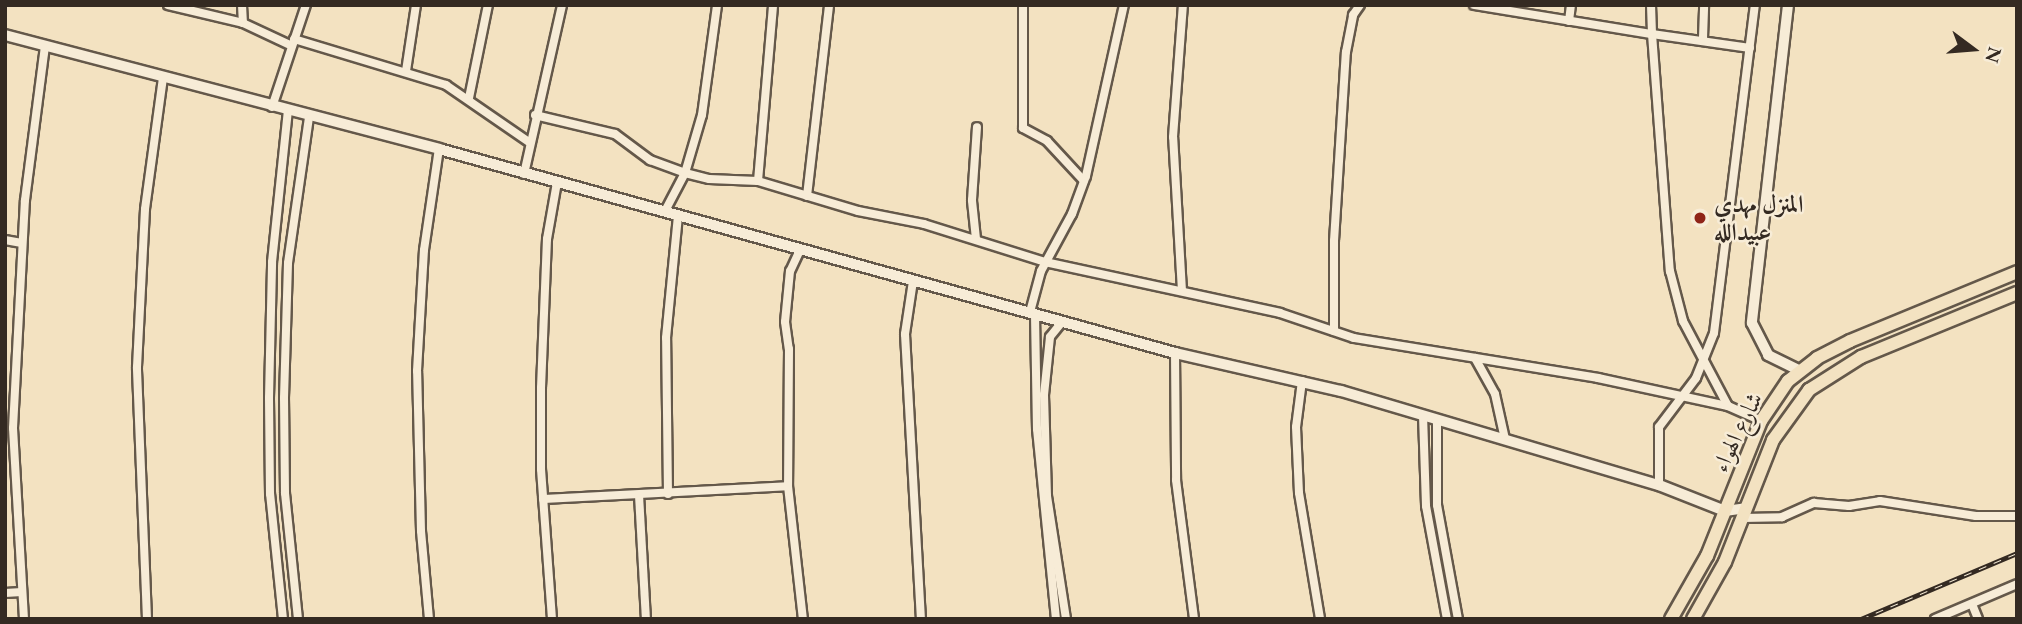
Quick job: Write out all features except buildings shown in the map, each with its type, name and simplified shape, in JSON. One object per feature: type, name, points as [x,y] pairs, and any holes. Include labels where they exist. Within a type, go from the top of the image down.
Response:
[{"type":"main road","name":"شارع الهواء","points":[[1671,619],[1707,556],[1761,421],[1799,370],[1850,341],[2017,272]]},
{"type":"main road","name":"شارع الهواء","points":[[1693,619],[1744,513],[1783,423],[1823,379],[1861,357],[2017,293]]},
{"type":"street","points":[[168,5],[243,23],[293,42],[406,71],[469,98],[530,142]]},
{"type":"street","points":[[242,5],[243,23]]},
{"type":"street","points":[[271,107],[306,5]]},
{"type":"street","points":[[406,71],[416,5]]},
{"type":"street","points":[[469,98],[488,5]]},
{"type":"street","points":[[524,174],[535,115],[562,5]]},
{"type":"street","points":[[665,211],[685,173],[707,88],[717,5]]},
{"type":"street","points":[[758,181],[773,5]]},
{"type":"street","points":[[807,196],[829,5]]},
{"type":"street","points":[[1023,5],[1023,128],[1048,141],[1084,181]]},
{"type":"street","points":[[1056,619],[1037,429],[1033,314],[1045,262],[1084,181],[1124,5]]},
{"type":"street","points":[[1182,291],[1173,137],[1183,5]]},
{"type":"street","points":[[1334,331],[1334,241],[1346,52],[1353,15],[1360,5]]},
{"type":"street","points":[[1474,5],[1652,34],[1703,38],[1750,48]]},
{"type":"street","points":[[1569,21],[1571,5]]},
{"type":"street","points":[[1651,5],[1670,271],[1683,321],[1703,364],[1728,406]]},
{"type":"street","points":[[1703,38],[1704,5]]},
{"type":"street","points":[[1660,485],[1659,427],[1703,364],[1717,314],[1755,5]]},
{"type":"street","points":[[1788,5],[1752,323],[1768,355],[1799,370]]},
{"type":"street","points":[[5,35],[439,149],[1175,353],[1301,381],[1660,485],[1725,511],[1782,517],[1814,503],[1849,506],[1880,500],[1976,516],[2017,516]]},
{"type":"street","points":[[24,619],[9,428],[22,243],[45,46]]},
{"type":"street","points":[[148,619],[137,367],[145,209],[163,78]]},
{"type":"street","points":[[283,619],[270,494],[269,398],[272,262],[288,111]]},
{"type":"street","points":[[535,115],[615,134],[650,160],[709,179],[758,181],[976,239],[1045,262],[1280,313],[1334,331],[1423,352],[1598,378],[1728,406],[1761,421]]},
{"type":"street","points":[[298,619],[285,493],[284,398],[288,263],[309,117]]},
{"type":"street","points":[[976,239],[972,200],[977,127]]},
{"type":"street","points":[[429,619],[421,531],[417,371],[424,250],[439,149]]},
{"type":"street","points":[[552,619],[543,499],[541,388],[546,259],[557,182]]},
{"type":"street","points":[[668,494],[666,338],[678,215]]},
{"type":"street","points":[[5,240],[22,243]]},
{"type":"street","points":[[800,250],[790,271],[785,322],[789,349],[788,486],[803,619]]},
{"type":"street","points":[[913,281],[905,334],[921,619]]},
{"type":"street","points":[[1062,322],[1049,337],[1044,395],[1047,496],[1066,619]]},
{"type":"street","points":[[1175,353],[1175,480],[1194,619]]},
{"type":"street","points":[[1475,358],[1495,394],[1505,439]]},
{"type":"street","points":[[1301,381],[1296,419],[1299,493],[1320,619]]},
{"type":"street","points":[[1423,415],[1426,506],[1447,619]]},
{"type":"street","points":[[1437,419],[1437,505],[1458,619]]},
{"type":"street","points":[[543,499],[788,486]]},
{"type":"street","points":[[639,495],[646,619]]},
{"type":"street","points":[[1935,619],[2017,584]]},
{"type":"street","points":[[5,593],[22,592]]},
{"type":"street","points":[[1972,604],[1978,619]]},
{"type":"railway","points":[[1861,619],[2017,553]]},
{"type":"place","name":"المنزل مهدي عبيدالله","points":[[1700,218]]}]
